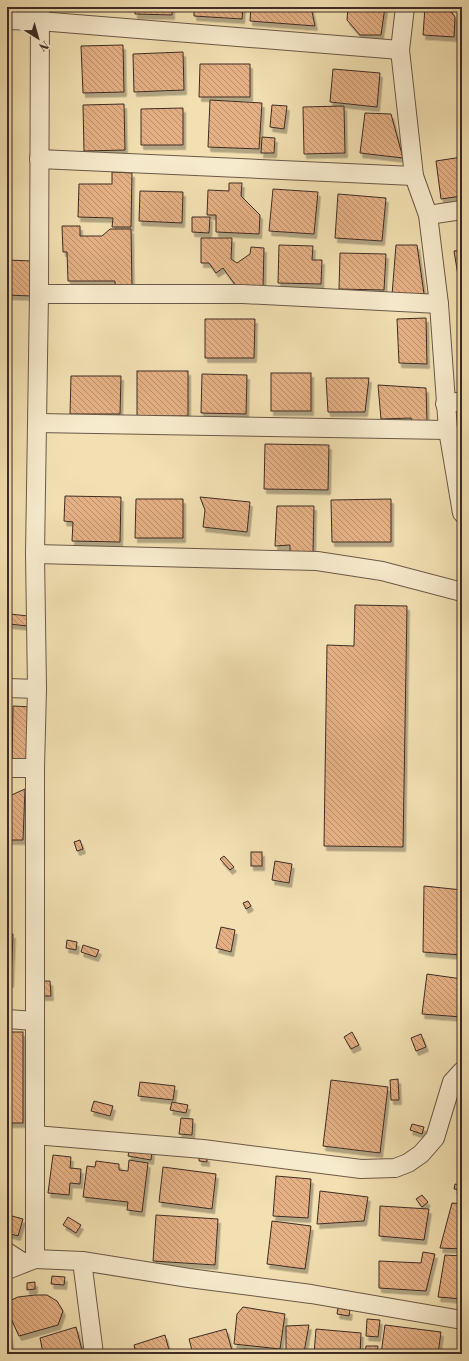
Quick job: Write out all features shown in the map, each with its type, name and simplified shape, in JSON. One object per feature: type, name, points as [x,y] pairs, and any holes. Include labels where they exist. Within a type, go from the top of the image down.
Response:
[{"type":"street","points":[[405,7],[400,50],[414,176],[428,215],[439,304],[454,403],[448,430],[462,513]]},
{"type":"street","points":[[7,20],[39,14],[400,50]]},
{"type":"street","points":[[29,1261],[35,1135],[35,554],[39,294],[39,14]]},
{"type":"street","points":[[39,159],[414,176]]},
{"type":"street","points":[[428,215],[462,210]]},
{"type":"street","points":[[39,294],[244,294],[439,304]]},
{"type":"street","points":[[37,422],[448,430]]},
{"type":"street","points":[[35,554],[317,561],[382,571],[462,592]]},
{"type":"street","points":[[7,688],[36,688]]},
{"type":"street","points":[[7,768],[35,768]]},
{"type":"street","points":[[7,1019],[35,1021]]},
{"type":"street","points":[[35,1135],[203,1149],[361,1169],[395,1168],[408,1163],[421,1154],[435,1138],[452,1082],[462,1071]]},
{"type":"street","points":[[7,1252],[29,1261],[82,1261],[189,1278],[311,1294],[462,1320]]},
{"type":"street","points":[[7,1270],[29,1261]]},
{"type":"street","points":[[82,1261],[94,1354]]},
{"type":"building","points":[[135,7],[172,7],[172,15],[135,14]]},
{"type":"building","points":[[194,7],[243,7],[242,19],[194,16]]},
{"type":"building","points":[[251,7],[311,7],[315,26],[250,21]]},
{"type":"building","points":[[348,7],[385,7],[381,35],[360,35],[347,20]]},
{"type":"building","points":[[425,7],[448,7],[455,17],[454,37],[423,35]]},
{"type":"building","points":[[123,45],[124,92],[83,93],[81,46]]},
{"type":"building","points":[[183,52],[184,90],[134,92],[133,54]]},
{"type":"building","points":[[200,64],[250,64],[250,97],[199,97]]},
{"type":"building","points":[[333,69],[380,73],[377,107],[330,102]]},
{"type":"building","points":[[210,100],[262,103],[259,149],[208,147]]},
{"type":"building","points":[[124,104],[125,150],[84,151],[83,105]]},
{"type":"building","points":[[272,105],[287,106],[284,129],[270,127]]},
{"type":"building","points":[[344,106],[345,153],[304,154],[303,107]]},
{"type":"building","points":[[183,108],[183,145],[141,145],[141,109]]},
{"type":"building","points":[[365,113],[391,114],[403,158],[360,153]]},
{"type":"building","points":[[262,137],[275,138],[274,153],[261,153]]},
{"type":"building","points":[[462,157],[462,196],[441,199],[436,161]]},
{"type":"building","points":[[112,172],[132,173],[131,227],[112,227],[113,218],[78,217],[79,184],[112,184]]},
{"type":"building","points":[[229,183],[242,183],[241,196],[260,215],[259,234],[216,232],[216,215],[207,215],[208,190],[229,191]]},
{"type":"building","points":[[273,189],[318,192],[314,234],[269,231]]},
{"type":"building","points":[[140,191],[183,192],[182,223],[139,221]]},
{"type":"building","points":[[338,194],[386,198],[382,241],[335,238]]},
{"type":"building","points":[[192,217],[210,217],[209,233],[192,232]]},
{"type":"building","points":[[62,226],[80,226],[80,236],[102,236],[110,229],[131,229],[132,287],[115,287],[115,281],[68,281],[67,252],[63,252]]},
{"type":"building","points":[[201,238],[232,238],[231,259],[237,263],[250,254],[251,247],[264,248],[263,287],[236,286],[223,268],[216,273],[209,263],[201,263]]},
{"type":"building","points":[[279,245],[313,246],[312,260],[322,260],[321,284],[278,283]]},
{"type":"building","points":[[396,245],[417,245],[424,294],[392,295]]},
{"type":"building","points":[[462,250],[462,300],[454,251]]},
{"type":"building","points":[[340,253],[386,254],[384,290],[339,289]]},
{"type":"building","points":[[7,260],[32,261],[31,296],[7,295]]},
{"type":"building","points":[[426,318],[427,364],[399,363],[397,319]]},
{"type":"building","points":[[205,319],[255,319],[254,358],[205,358]]},
{"type":"building","points":[[137,371],[188,371],[188,416],[137,416]]},
{"type":"building","points":[[271,373],[311,373],[311,411],[271,411]]},
{"type":"building","points":[[202,374],[247,375],[246,414],[201,413]]},
{"type":"building","points":[[71,376],[121,376],[120,414],[70,414]]},
{"type":"building","points":[[326,378],[369,378],[365,412],[328,412]]},
{"type":"building","points":[[378,385],[426,388],[427,422],[413,424],[411,418],[381,419]]},
{"type":"building","points":[[265,444],[329,445],[328,490],[264,489]]},
{"type":"building","points":[[65,496],[121,497],[120,542],[72,541],[73,522],[64,521]]},
{"type":"building","points":[[200,497],[250,502],[247,532],[203,527],[205,510]]},
{"type":"building","points":[[136,499],[183,499],[183,538],[135,538]]},
{"type":"building","points":[[391,499],[391,542],[332,542],[331,500]]},
{"type":"building","points":[[277,506],[314,506],[313,552],[290,554],[290,545],[275,546]]},
{"type":"building","points":[[355,605],[407,606],[403,847],[324,846],[327,645],[354,646]]},
{"type":"building","points":[[10,614],[28,616],[27,626],[10,624]]},
{"type":"building","points":[[13,706],[32,707],[31,761],[12,761]]},
{"type":"building","points":[[25,789],[23,840],[7,840],[7,797]]},
{"type":"building","points":[[80,840],[83,849],[77,851],[74,842]]},
{"type":"building","points":[[251,852],[262,852],[262,866],[251,866]]},
{"type":"building","points":[[224,856],[234,867],[230,870],[220,859]]},
{"type":"building","points":[[275,861],[292,864],[289,883],[272,880]]},
{"type":"building","points":[[424,886],[462,890],[461,955],[423,952]]},
{"type":"building","points":[[248,901],[251,906],[246,909],[243,903]]},
{"type":"building","points":[[221,927],[235,930],[231,952],[216,948]]},
{"type":"building","points":[[7,934],[13,934],[11,983],[7,982]]},
{"type":"building","points":[[67,940],[77,942],[76,950],[66,948]]},
{"type":"building","points":[[83,945],[99,950],[96,957],[81,952]]},
{"type":"building","points":[[427,974],[462,979],[462,1017],[422,1014]]},
{"type":"building","points":[[41,981],[50,981],[51,996],[41,996]]},
{"type":"building","points":[[7,1032],[23,1032],[23,1123],[7,1123]]},
{"type":"building","points":[[352,1032],[359,1045],[351,1049],[344,1037]]},
{"type":"building","points":[[421,1034],[426,1047],[416,1051],[411,1038]]},
{"type":"building","points":[[398,1079],[399,1100],[391,1100],[390,1080]]},
{"type":"building","points":[[331,1080],[388,1087],[380,1153],[323,1146]]},
{"type":"building","points":[[140,1082],[175,1086],[173,1100],[138,1096]]},
{"type":"building","points":[[94,1101],[113,1106],[110,1116],[91,1111]]},
{"type":"building","points":[[172,1102],[188,1105],[186,1113],[170,1110]]},
{"type":"building","points":[[181,1118],[193,1119],[192,1135],[179,1134]]},
{"type":"building","points":[[412,1124],[424,1127],[422,1134],[410,1130]]},
{"type":"building","points":[[130,1147],[152,1150],[151,1160],[128,1156]]},
{"type":"building","points":[[53,1155],[71,1157],[70,1168],[81,1169],[80,1184],[70,1183],[69,1195],[48,1193]]},
{"type":"building","points":[[199,1157],[207,1157],[207,1162],[199,1161]]},
{"type":"building","points":[[129,1160],[148,1163],[142,1212],[127,1210],[128,1202],[83,1197],[87,1166],[95,1167],[96,1161],[119,1164],[119,1170],[128,1171]]},
{"type":"building","points":[[163,1167],[216,1174],[212,1209],[159,1202]]},
{"type":"building","points":[[276,1176],[311,1179],[308,1218],[273,1216]]},
{"type":"building","points":[[455,1184],[461,1185],[460,1190],[454,1189]]},
{"type":"building","points":[[320,1191],[368,1197],[364,1221],[317,1224]]},
{"type":"building","points":[[422,1195],[428,1202],[422,1207],[416,1199]]},
{"type":"building","points":[[452,1203],[462,1204],[462,1249],[440,1248]]},
{"type":"building","points":[[380,1206],[429,1209],[424,1240],[379,1236]]},
{"type":"building","points":[[156,1215],[218,1219],[215,1265],[153,1261]]},
{"type":"building","points":[[12,1216],[23,1219],[18,1236],[7,1233]]},
{"type":"building","points":[[68,1217],[81,1225],[76,1233],[63,1225]]},
{"type":"building","points":[[272,1221],[311,1226],[305,1269],[267,1264]]},
{"type":"building","points":[[423,1252],[435,1254],[426,1291],[379,1288],[379,1261],[421,1263]]},
{"type":"building","points":[[445,1255],[462,1256],[462,1299],[438,1297]]},
{"type":"building","points":[[52,1276],[65,1277],[64,1285],[51,1284]]},
{"type":"building","points":[[35,1282],[35,1289],[27,1290],[27,1283]]},
{"type":"building","points":[[47,1295],[57,1301],[63,1311],[58,1325],[19,1336],[7,1310],[7,1302],[18,1297]]},
{"type":"building","points":[[243,1307],[285,1314],[280,1349],[234,1344],[237,1314]]},
{"type":"building","points":[[338,1308],[350,1310],[349,1316],[337,1314]]},
{"type":"building","points":[[7,1318],[11,1344],[7,1344]]},
{"type":"building","points":[[367,1319],[380,1320],[378,1337],[366,1336]]},
{"type":"building","points":[[309,1325],[304,1352],[286,1350],[286,1326]]},
{"type":"building","points":[[385,1325],[441,1332],[438,1354],[381,1354]]},
{"type":"building","points":[[76,1327],[83,1354],[60,1354],[59,1349],[43,1353],[40,1338]]},
{"type":"building","points":[[226,1329],[233,1354],[193,1354],[189,1339]]},
{"type":"building","points":[[316,1329],[361,1333],[360,1354],[314,1354]]},
{"type":"building","points":[[165,1335],[170,1354],[136,1354],[134,1345]]},
{"type":"building","points":[[366,1346],[378,1346],[377,1354],[365,1354]]},
{"type":"building","points":[[243,1349],[271,1351],[271,1354],[243,1354]]}]
